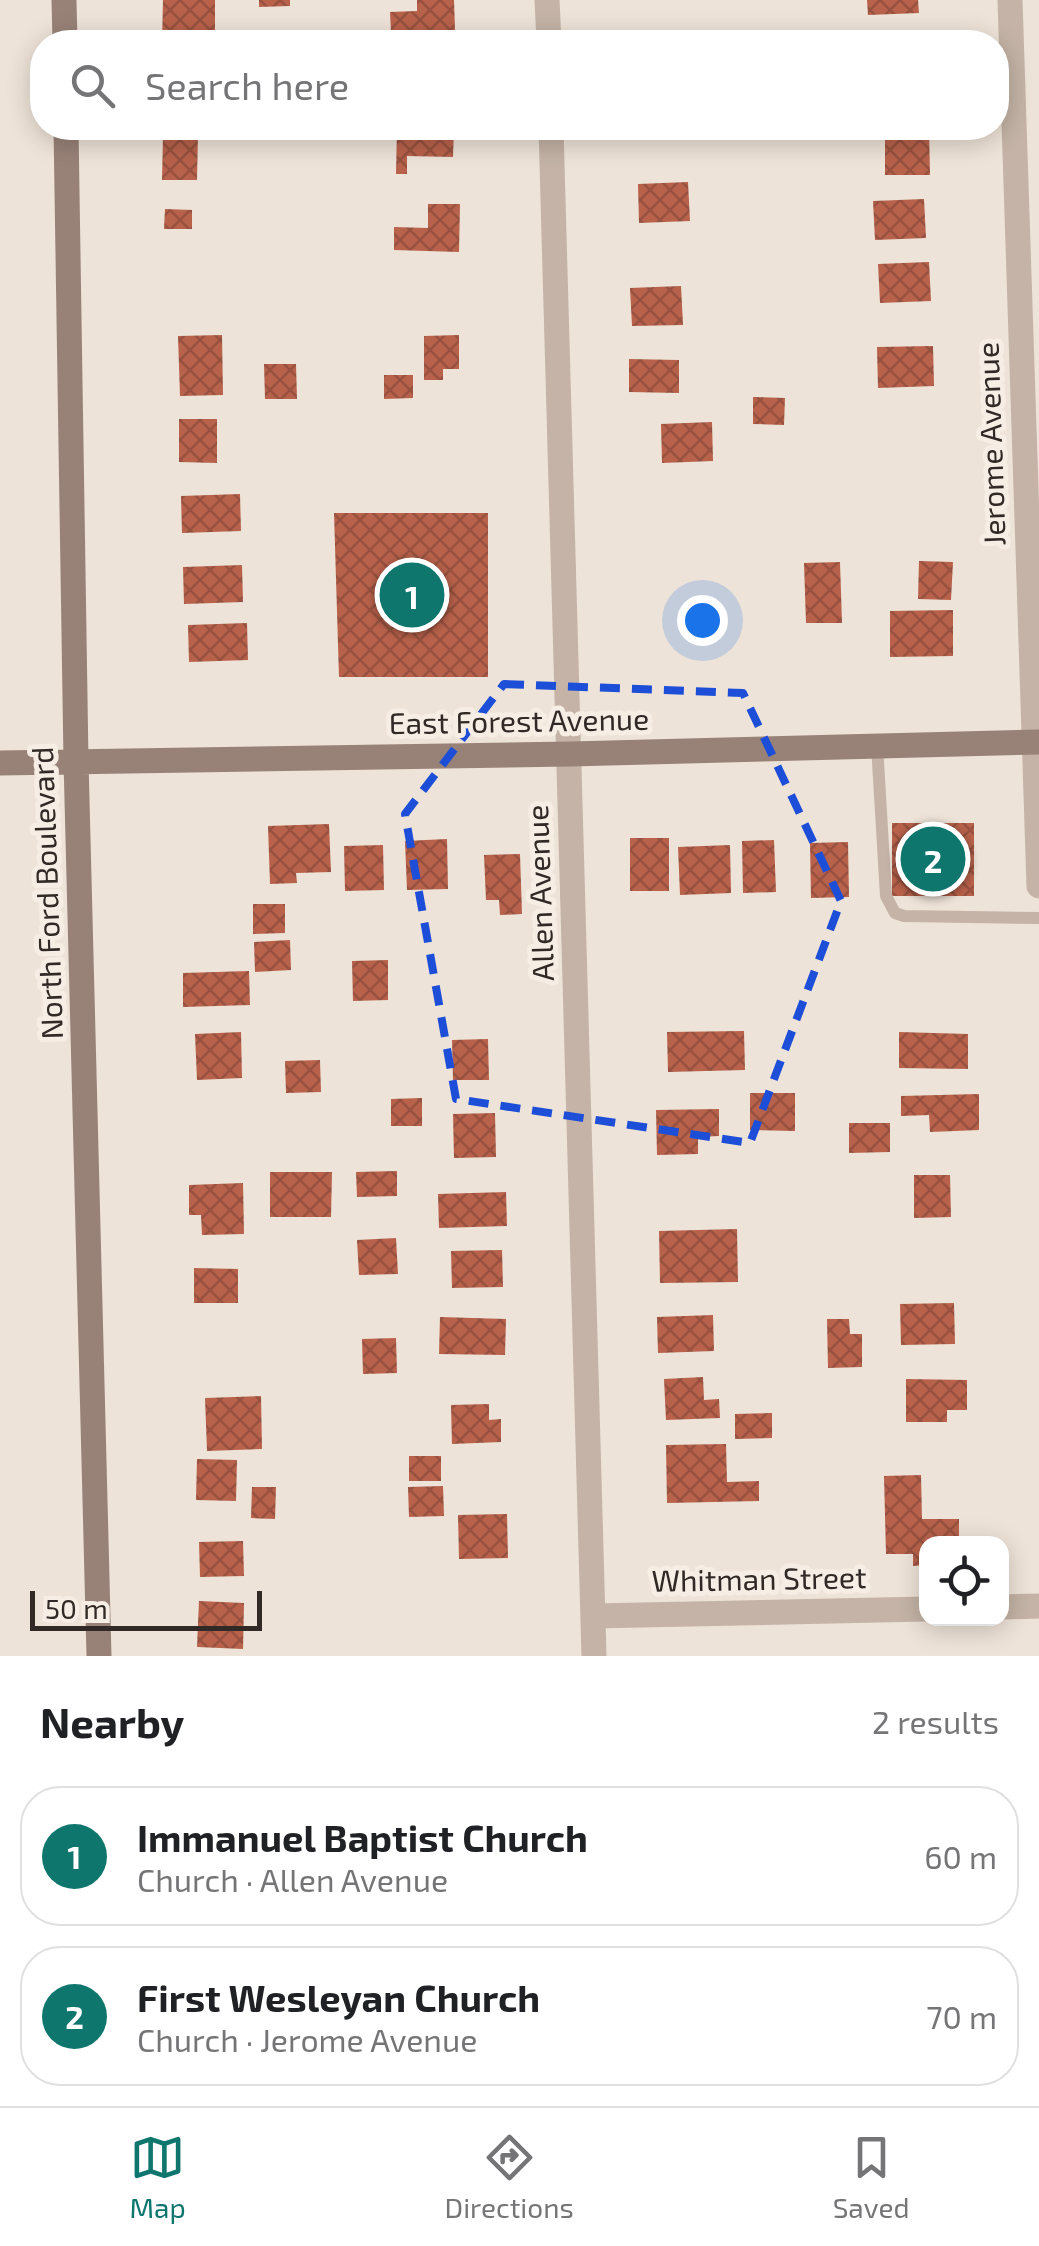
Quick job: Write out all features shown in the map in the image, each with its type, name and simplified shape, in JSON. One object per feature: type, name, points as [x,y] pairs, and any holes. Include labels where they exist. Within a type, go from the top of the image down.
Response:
[{"type":"main road","points":[[64,0],[65,30]]},
{"type":"main road","name":"North Ford Boulevard","points":[[66,140],[76,761],[100,1656]]},
{"type":"main road","name":"East Forest Avenue","points":[[0,763],[1036,742]]},
{"type":"street","points":[[548,0],[549,30]]},
{"type":"street","name":"Jerome Avenue","points":[[1010,0],[1039,886]]},
{"type":"street","name":"Allen Avenue","points":[[551,140],[594,1656]]},
{"type":"street","points":[[1009,1607],[1039,1606]]},
{"type":"street","name":"Whitman Street","points":[[593,1616],[919,1609]]},
{"type":"lane","points":[[877,745],[886,896],[895,912],[904,916],[1039,918]]},
{"type":"highlighted area","points":[[504,684],[743,693],[841,901],[750,1143],[456,1099],[405,814]]},
{"type":"building","points":[[163,0],[215,0],[215,30],[162,30]]},
{"type":"building","points":[[259,0],[290,0],[290,6],[259,7]]},
{"type":"building","points":[[417,0],[454,0],[455,30],[391,30],[390,12],[417,11]]},
{"type":"building","points":[[867,0],[918,0],[919,13],[868,15]]},
{"type":"building","points":[[163,140],[198,140],[197,180],[162,180]]},
{"type":"building","points":[[397,140],[454,140],[453,157],[407,156],[407,174],[396,174]]},
{"type":"building","points":[[885,140],[929,140],[930,175],[885,175]]},
{"type":"building","points":[[688,182],[690,221],[639,223],[638,184]]},
{"type":"building","points":[[924,199],[926,238],[875,240],[873,201]]},
{"type":"building","points":[[428,204],[460,204],[459,252],[394,250],[394,227],[428,228]]},
{"type":"building","points":[[165,209],[192,210],[192,229],[164,229]]},
{"type":"building","points":[[929,262],[931,301],[880,303],[878,264]]},
{"type":"building","points":[[681,286],[683,325],[632,326],[630,288]]},
{"type":"building","points":[[222,335],[223,395],[180,396],[178,336]]},
{"type":"building","points":[[459,335],[459,369],[443,369],[443,380],[424,380],[424,336]]},
{"type":"building","points":[[933,346],[934,386],[878,388],[877,347]]},
{"type":"building","points":[[629,359],[679,360],[679,393],[629,392]]},
{"type":"building","points":[[264,364],[296,364],[297,399],[265,399]]},
{"type":"building","points":[[384,375],[413,375],[413,398],[384,399]]},
{"type":"building","points":[[753,397],[785,398],[784,425],[753,424]]},
{"type":"building","points":[[179,419],[217,419],[217,463],[179,462]]},
{"type":"building","points":[[712,422],[713,461],[662,463],[661,424]]},
{"type":"building","points":[[240,494],[241,531],[182,533],[181,496]]},
{"type":"building","points":[[334,513],[488,513],[488,677],[339,677]]},
{"type":"building","points":[[919,561],[953,562],[951,600],[918,599]]},
{"type":"building","points":[[840,562],[842,623],[806,623],[804,563]]},
{"type":"building","points":[[242,565],[243,602],[184,604],[183,567]]},
{"type":"building","points":[[953,610],[953,656],[890,657],[890,611]]},
{"type":"building","points":[[247,623],[248,660],[189,662],[188,625]]},
{"type":"building","points":[[892,823],[974,823],[974,896],[892,896]]},
{"type":"building","points":[[329,824],[331,872],[296,873],[297,883],[270,884],[268,826]]},
{"type":"building","points":[[630,838],[669,838],[669,891],[630,891]]},
{"type":"building","points":[[447,839],[448,889],[407,890],[405,841]]},
{"type":"building","points":[[774,840],[776,892],[743,893],[742,841]]},
{"type":"building","points":[[848,842],[849,897],[811,898],[810,843]]},
{"type":"building","points":[[383,845],[384,890],[345,891],[344,846]]},
{"type":"building","points":[[730,845],[731,893],[680,895],[678,847]]},
{"type":"building","points":[[520,854],[522,914],[500,915],[499,900],[486,900],[484,855]]},
{"type":"building","points":[[253,904],[285,904],[285,933],[253,934]]},
{"type":"building","points":[[290,940],[291,970],[255,972],[254,942]]},
{"type":"building","points":[[388,960],[388,1000],[353,1001],[352,961]]},
{"type":"building","points":[[249,971],[250,1005],[183,1007],[183,973]]},
{"type":"building","points":[[744,1031],[745,1070],[668,1072],[667,1032]]},
{"type":"building","points":[[241,1032],[242,1078],[197,1080],[195,1034]]},
{"type":"building","points":[[899,1032],[968,1034],[968,1069],[899,1068]]},
{"type":"building","points":[[488,1039],[489,1080],[453,1080],[452,1040]]},
{"type":"building","points":[[320,1060],[321,1092],[286,1093],[285,1061]]},
{"type":"building","points":[[750,1093],[795,1093],[795,1131],[750,1130]]},
{"type":"building","points":[[979,1094],[979,1130],[930,1132],[929,1115],[901,1116],[901,1096]]},
{"type":"building","points":[[422,1098],[422,1126],[391,1126],[391,1099]]},
{"type":"building","points":[[719,1109],[719,1136],[698,1137],[698,1154],[657,1155],[656,1110]]},
{"type":"building","points":[[495,1113],[496,1157],[454,1158],[453,1114]]},
{"type":"building","points":[[849,1123],[890,1123],[890,1152],[849,1153]]},
{"type":"building","points":[[397,1171],[397,1196],[357,1197],[356,1172]]},
{"type":"building","points":[[270,1172],[332,1172],[331,1217],[270,1217]]},
{"type":"building","points":[[914,1175],[950,1175],[951,1217],[914,1218]]},
{"type":"building","points":[[243,1183],[244,1234],[202,1235],[201,1215],[189,1215],[189,1185]]},
{"type":"building","points":[[506,1192],[507,1226],[439,1228],[438,1194]]},
{"type":"building","points":[[737,1229],[738,1282],[660,1283],[659,1231]]},
{"type":"building","points":[[396,1238],[398,1274],[359,1275],[357,1240]]},
{"type":"building","points":[[502,1250],[503,1287],[452,1288],[451,1251]]},
{"type":"building","points":[[194,1268],[238,1269],[238,1303],[194,1303]]},
{"type":"building","points":[[954,1303],[955,1344],[901,1345],[900,1304]]},
{"type":"building","points":[[713,1315],[714,1351],[658,1353],[657,1317]]},
{"type":"building","points":[[440,1317],[506,1319],[505,1355],[439,1354]]},
{"type":"building","points":[[827,1319],[849,1319],[850,1334],[862,1334],[862,1367],[828,1368]]},
{"type":"building","points":[[396,1338],[397,1373],[363,1374],[362,1339]]},
{"type":"building","points":[[703,1377],[704,1400],[719,1399],[720,1418],[666,1420],[664,1379]]},
{"type":"building","points":[[906,1379],[967,1380],[967,1410],[947,1410],[947,1422],[906,1422]]},
{"type":"building","points":[[261,1396],[262,1449],[207,1451],[205,1398]]},
{"type":"building","points":[[489,1404],[489,1420],[501,1419],[501,1442],[452,1444],[451,1405]]},
{"type":"building","points":[[772,1413],[772,1438],[735,1439],[735,1414]]},
{"type":"building","points":[[726,1444],[727,1482],[759,1481],[759,1501],[667,1503],[666,1445]]},
{"type":"building","points":[[409,1456],[441,1456],[441,1481],[409,1481]]},
{"type":"building","points":[[197,1459],[237,1460],[236,1501],[196,1500]]},
{"type":"building","points":[[921,1475],[922,1519],[959,1519],[959,1536],[919,1536],[919,1566],[913,1566],[913,1554],[886,1554],[884,1476]]},
{"type":"building","points":[[443,1486],[444,1516],[409,1517],[408,1487]]},
{"type":"building","points":[[252,1487],[276,1487],[275,1519],[251,1518]]},
{"type":"building","points":[[507,1514],[508,1558],[459,1559],[458,1515]]},
{"type":"building","points":[[243,1541],[244,1576],[200,1577],[199,1542]]},
{"type":"building","points":[[199,1601],[244,1603],[243,1649],[197,1647]]},
{"type":"place","name":"Immanuel Baptist Church","points":[[412,595]]},
{"type":"place","name":"First Wesleyan Church","points":[[933,859]]}]
